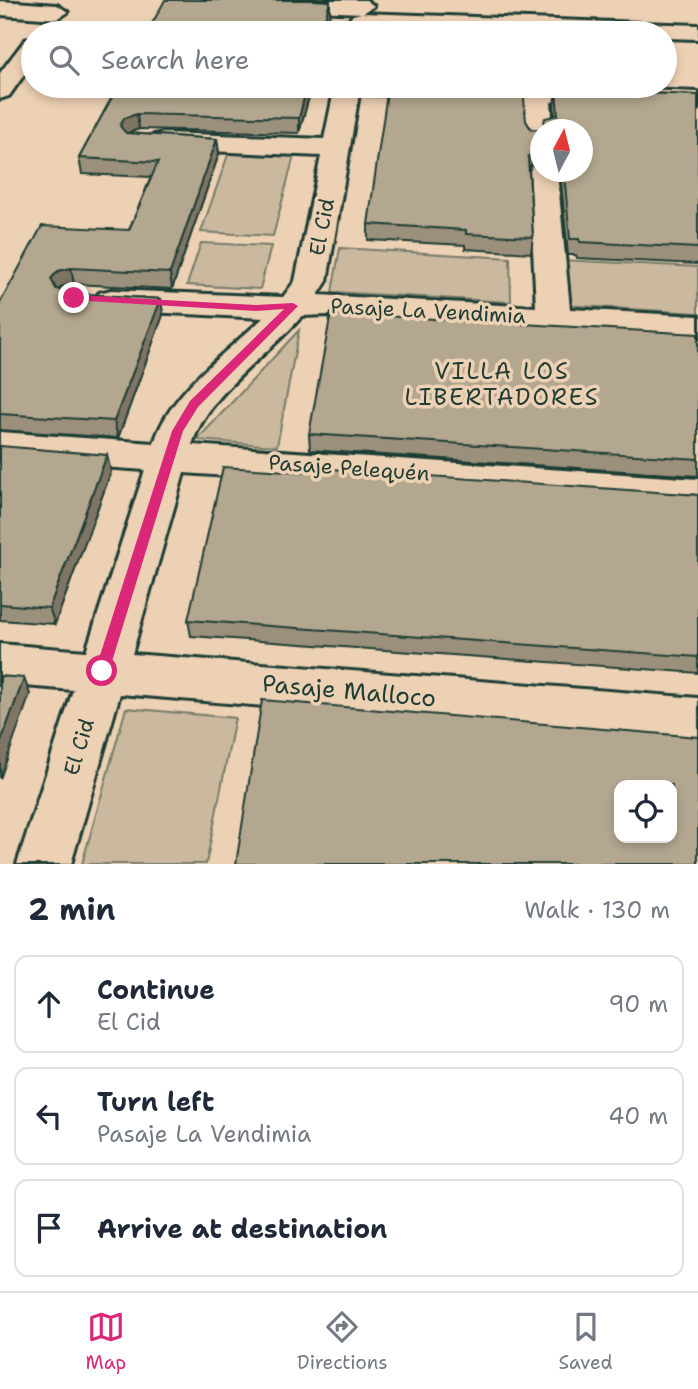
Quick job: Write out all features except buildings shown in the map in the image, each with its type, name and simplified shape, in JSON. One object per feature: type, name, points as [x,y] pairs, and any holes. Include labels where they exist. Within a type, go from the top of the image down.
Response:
[{"type":"street","points":[[215,0],[362,15],[481,21]]},
{"type":"street","points":[[0,8],[62,6]]},
{"type":"street","points":[[51,21],[62,6]]},
{"type":"street","points":[[677,31],[698,32]]},
{"type":"street","points":[[0,91],[21,62]]},
{"type":"street","name":"El Cid","points":[[44,864],[177,431],[194,404],[293,306],[311,281],[347,98]]},
{"type":"street","points":[[537,98],[539,119]]},
{"type":"street","points":[[652,98],[698,100]]},
{"type":"street","points":[[139,140],[337,148]]},
{"type":"street","points":[[544,182],[554,318]]},
{"type":"street","name":"Pasaje La Vendimia","points":[[74,298],[256,308],[328,304],[698,327]]},
{"type":"street","name":"Pasaje Pelequén","points":[[0,446],[169,455],[698,494]]},
{"type":"street","name":"Pasaje Malloco","points":[[0,664],[698,720]]},
{"type":"shaded area","points":[[230,149],[295,152],[273,236],[201,232]]},
{"type":"shaded area","points":[[201,243],[271,246],[260,289],[187,285]]},
{"type":"shaded area","points":[[340,248],[510,258],[511,302],[332,292]]},
{"type":"shaded area","points":[[560,260],[698,267],[698,313],[563,305]]},
{"type":"shaded area","points":[[299,330],[277,446],[197,440]]},
{"type":"shaded area","points":[[126,708],[235,718],[206,864],[82,864]]},
{"type":"district","name":"VILLA LOS LIBERTADORES","points":[[502,384]]},
{"type":"route","points":[[74,298],[256,308],[293,306],[194,404],[177,431],[102,671]]}]
